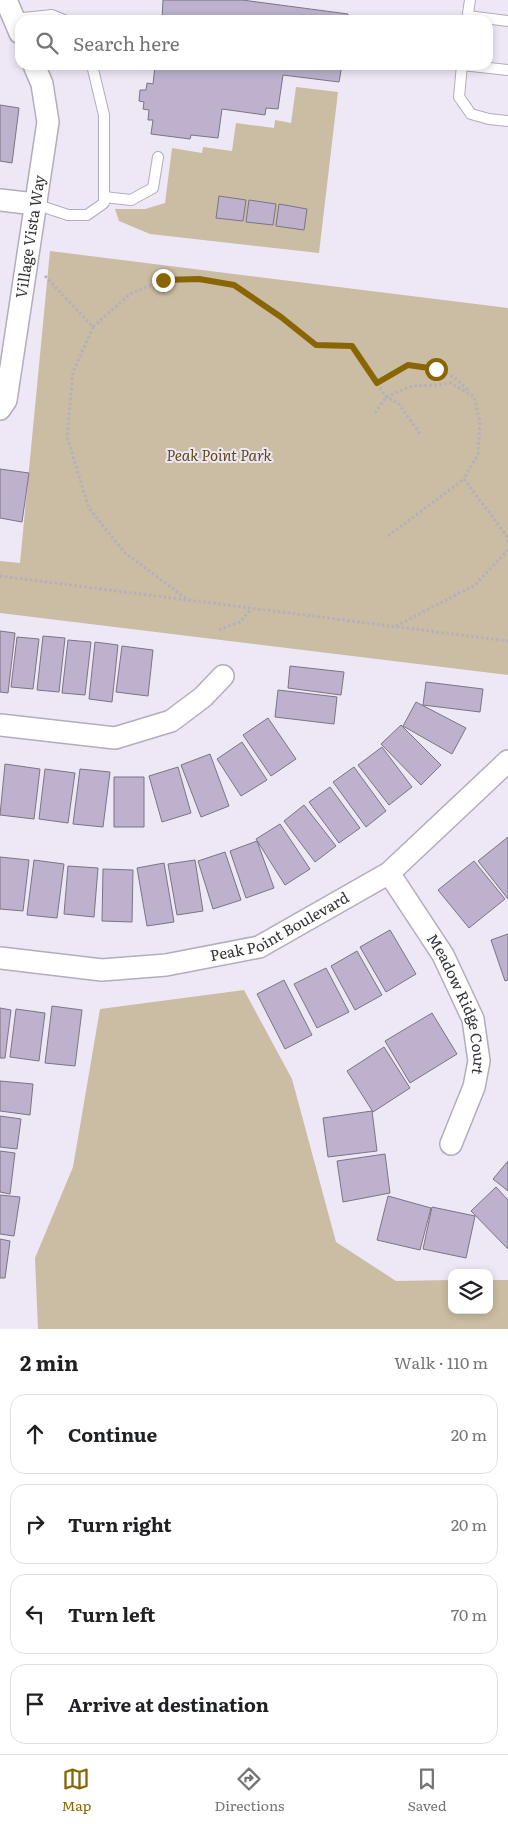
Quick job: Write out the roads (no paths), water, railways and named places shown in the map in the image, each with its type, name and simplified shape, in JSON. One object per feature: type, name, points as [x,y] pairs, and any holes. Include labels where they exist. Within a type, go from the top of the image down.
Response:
[{"type":"street","points":[[6,0],[15,21]]},
{"type":"street","name":"Village Vista Way","points":[[0,408],[6,400],[48,122],[42,84],[36,70]]},
{"type":"street","points":[[0,200],[35,204]]},
{"type":"street","points":[[0,725],[115,738],[171,721],[203,697],[223,676]]},
{"type":"street","name":"Peak Point Boulevard","points":[[0,958],[102,970],[166,964],[259,947],[389,873],[508,761]]},
{"type":"street","name":"Meadow Ridge Court","points":[[389,873],[443,955],[473,1019],[479,1061],[478,1070],[474,1087],[451,1144]]},
{"type":"lane","points":[[468,15],[470,0]]},
{"type":"lane","points":[[493,20],[508,21]]},
{"type":"lane","points":[[493,68],[508,70]]},
{"type":"lane","points":[[35,204],[68,215],[87,215],[104,203],[104,115],[93,70]]},
{"type":"lane","points":[[462,70],[459,97],[471,114],[489,119],[508,121]]},
{"type":"lane","points":[[104,197],[131,200],[153,188],[158,156]]},
{"type":"park label","name":"Peak Point Park","points":[[219,456]]}]
